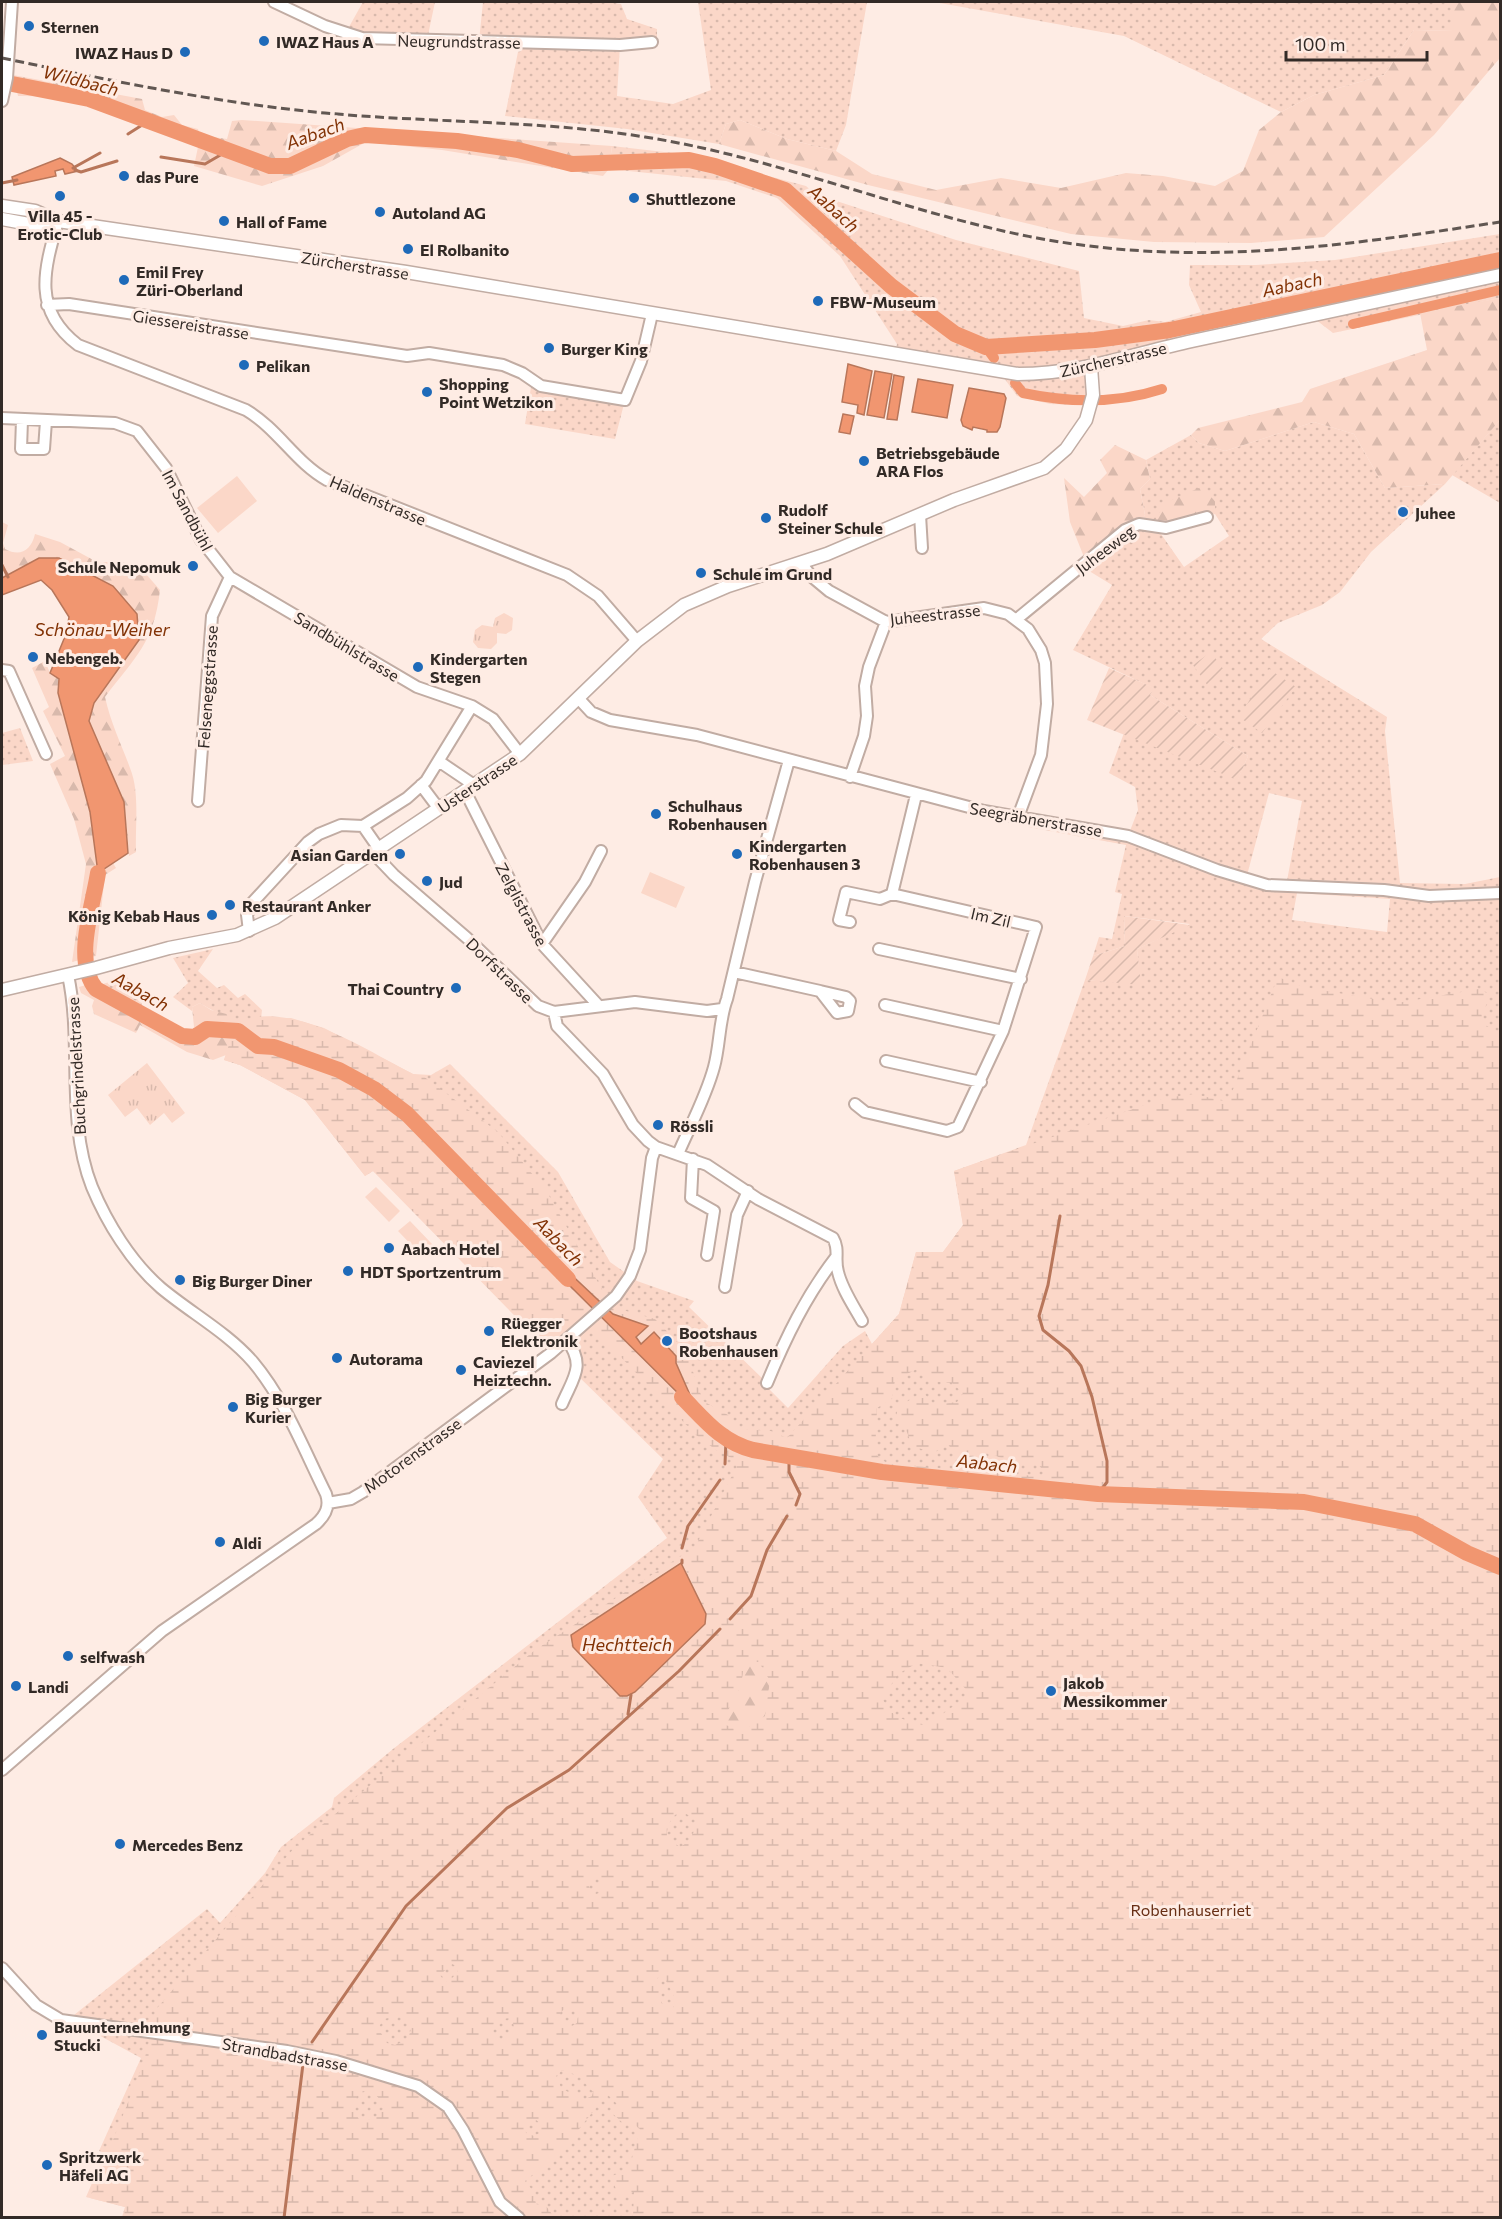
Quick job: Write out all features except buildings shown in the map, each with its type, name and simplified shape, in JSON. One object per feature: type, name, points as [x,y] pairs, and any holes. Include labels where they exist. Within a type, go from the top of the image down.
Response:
[{"type":"main road","name":"Zürcherstrasse","points":[[2,206],[36,211],[58,221],[372,267],[1018,374],[1067,372],[1091,368],[1191,341],[1500,275]]},
{"type":"main road","name":"Zürcherstrasse","points":[[2,219],[33,225],[58,221]]},
{"type":"main road","name":"Usterstrasse","points":[[2,990],[74,974],[164,949],[249,931],[275,918],[520,754],[637,641],[668,615],[691,601],[728,586],[802,564],[920,515],[1044,468],[1075,439],[1092,400],[1091,368]]},
{"type":"street","points":[[3,96],[8,78],[12,2]]},
{"type":"street","name":"Neugrundstrasse","points":[[274,2],[325,26],[362,38],[620,45],[652,42]]},
{"type":"street","name":"Haldenstrasse","points":[[58,221],[47,266],[44,295],[58,327],[78,345],[246,410],[269,425],[310,468],[327,480],[567,575],[598,596],[637,641]]},
{"type":"street","name":"Giessereistrasse","points":[[47,305],[69,304],[334,346],[407,356],[429,353],[503,365],[522,373],[541,386],[625,400],[641,361],[652,314]]},
{"type":"street","name":"Im Sandbühl","points":[[2,418],[115,423],[137,431],[166,468],[201,540],[231,577]]},
{"type":"street","points":[[22,420],[21,448],[44,449],[46,421]]},
{"type":"street","points":[[920,515],[922,548]]},
{"type":"street","name":"Juheeweg","points":[[1017,620],[1125,530],[1139,524],[1166,528],[1207,517]]},
{"type":"street","name":"Juheestrasse","points":[[802,564],[811,576],[829,591],[886,622],[984,608],[996,610],[1017,620],[1035,638],[1045,663],[1047,704],[1041,755],[1018,817]]},
{"type":"street","name":"Sandbühlstrasse","points":[[231,577],[417,687],[471,706],[493,719],[520,754]]},
{"type":"street","name":"Felseneggstrasse","points":[[198,801],[212,616],[231,577]]},
{"type":"street","points":[[850,777],[864,736],[867,716],[865,686],[869,667],[886,622]]},
{"type":"street","points":[[2,670],[9,671],[46,754]]},
{"type":"street","name":"Seegräbnerstrasse","points":[[579,699],[591,712],[610,720],[683,732],[916,795],[1018,817],[1128,836],[1217,870],[1267,885],[1384,890],[1429,896],[1500,893]]},
{"type":"street","points":[[249,931],[247,915],[252,903],[308,842],[319,834],[341,825],[363,826],[421,785],[440,762],[471,706]]},
{"type":"street","points":[[678,1154],[713,1072],[723,1019],[722,1009],[734,972],[789,760]]},
{"type":"street","points":[[440,762],[470,788]]},
{"type":"street","points":[[421,785],[439,809]]},
{"type":"street","name":"Zelglistrasse","points":[[470,788],[542,944],[597,1004]]},
{"type":"street","points":[[892,894],[916,795]]},
{"type":"street","name":"Dorfstrasse","points":[[363,826],[376,851],[394,875],[467,938],[531,1001],[554,1012]]},
{"type":"street","points":[[542,944],[585,882],[601,851]]},
{"type":"street","name":"Im Zil","points":[[850,922],[839,920],[846,892],[880,899],[892,894],[1036,927],[1003,1031],[961,1125],[951,1131],[865,1112],[855,1104]]},
{"type":"street","points":[[879,949],[1021,980]]},
{"type":"street","points":[[734,972],[820,991]]},
{"type":"street","name":"Buchgrindelstrasse","points":[[74,974],[78,1130],[92,1186],[108,1218],[138,1263],[156,1282],[252,1360],[281,1404],[326,1494],[328,1503]]},
{"type":"street","points":[[722,1009],[707,1011],[643,1002],[597,1004],[554,1012],[561,1032],[596,1065],[633,1125],[656,1147],[693,1159],[717,1171],[748,1191],[829,1235],[837,1245],[839,1276],[862,1321]]},
{"type":"street","points":[[885,1005],[1003,1031]]},
{"type":"street","points":[[886,1061],[981,1082]]},
{"type":"street","name":"Motorenstrasse","points":[[328,1503],[357,1496],[567,1340],[609,1304],[627,1282],[638,1257],[646,1217],[652,1158],[656,1147]]},
{"type":"street","points":[[693,1159],[691,1198],[714,1211],[707,1255]]},
{"type":"street","points":[[725,1287],[737,1215],[748,1191]]},
{"type":"street","points":[[767,1383],[786,1335],[808,1295],[836,1257]]},
{"type":"street","points":[[562,1404],[578,1362],[578,1354],[567,1340]]},
{"type":"street","points":[[2,1770],[162,1631],[316,1524],[325,1514],[328,1503]]},
{"type":"street","name":"Strandbadstrasse","points":[[2,1968],[36,2005],[61,2020],[305,2054],[396,2078],[426,2090],[451,2112],[500,2202],[519,2217]]},
{"type":"green space","points":[[363,2],[435,2],[427,40],[345,34]]},
{"type":"green space","points":[[483,2],[608,2],[621,4],[627,19],[657,29],[657,37],[652,42],[620,45],[617,96],[673,104],[711,90],[698,2],[867,2],[846,125],[836,151],[787,139],[740,120],[726,124],[719,144],[627,129],[505,116],[520,42],[479,41]]},
{"type":"green space","points":[[934,2],[1453,2],[1453,31],[1414,30],[1384,75],[1314,95],[1281,112],[1124,36]]},
{"type":"green space","points":[[1453,2],[1500,2],[1500,58],[1434,135],[1324,237],[1251,243],[1154,242],[1071,234],[868,185],[719,144],[726,124],[740,120],[787,139],[836,151],[872,174],[936,190],[1001,178],[1061,188],[1126,173],[1163,176],[1215,186],[1243,171],[1259,130],[1281,112],[1314,95],[1384,75],[1414,30],[1453,31]]},
{"type":"green space","points":[[13,75],[142,99],[145,110],[162,117],[174,115],[182,125],[198,129],[200,135],[227,139],[232,121],[242,120],[612,146],[609,169],[603,176],[442,150],[366,142],[323,166],[262,186],[194,166],[198,147],[133,118],[89,104],[43,97],[18,96]]},
{"type":"green space","points":[[612,146],[690,155],[806,186],[815,194],[956,240],[1079,271],[1084,318],[1123,326],[1149,320],[1165,322],[1201,312],[1189,285],[1190,265],[1256,265],[1335,260],[1500,234],[1500,298],[1333,333],[1311,316],[1091,367],[1091,405],[1050,404],[1017,396],[999,371],[895,354],[897,344],[840,256],[777,198],[726,181],[609,169]]},
{"type":"green space","points":[[1500,298],[1500,420],[1445,484],[1385,488],[1354,434],[1314,422],[1225,451],[1199,443],[1191,435],[1198,428],[1302,402],[1310,389],[1427,350],[1420,313]]},
{"type":"green space","points":[[532,381],[625,400],[615,439],[525,424]]},
{"type":"green space","points":[[1500,420],[1500,503],[1452,475]]},
{"type":"green space","name":"Robenhauserriet","points":[[1314,422],[1354,434],[1385,488],[1445,484],[1371,552],[1340,592],[1322,605],[1278,623],[1261,639],[1387,717],[1385,731],[1400,883],[1465,884],[1500,877],[1500,2217],[122,2217],[125,2207],[86,2197],[105,2153],[99,2151],[141,2058],[69,2019],[207,1909],[220,1923],[265,1873],[281,1847],[332,1807],[334,1798],[393,1749],[667,1538],[638,1497],[663,1459],[575,1373],[578,1354],[373,1171],[365,1176],[305,1100],[240,1065],[224,1060],[236,1023],[200,1003],[192,1007],[192,1011],[173,997],[188,983],[173,958],[213,949],[198,971],[217,988],[224,985],[238,998],[245,994],[262,1010],[261,1019],[291,1018],[324,1028],[413,1074],[431,1075],[450,1064],[558,1172],[610,1262],[637,1281],[694,1301],[689,1307],[767,1383],[770,1390],[788,1408],[843,1346],[865,1331],[872,1344],[899,1314],[916,1252],[943,1252],[963,1225],[954,1171],[1026,1145],[1085,980],[1140,984],[1137,949],[1190,924],[1124,916],[1125,946],[1093,956],[1099,937],[1112,939],[1122,894],[1115,892],[1126,845],[1028,827],[1018,817],[1128,836],[1138,810],[1135,787],[1109,773],[1124,733],[1238,779],[1248,756],[1150,695],[1153,688],[1073,650],[1112,585],[1081,566],[1139,524],[1145,515],[1140,489],[1150,479],[1146,460],[1191,435],[1199,443],[1225,451]],"holes":[[[1215,501],[1215,514],[1229,536],[1184,567],[1154,524]],[[1269,793],[1302,801],[1286,886],[1246,879]],[[1297,893],[1390,899],[1387,932],[1292,920]]]},
{"type":"green space","points":[[1115,445],[1146,460],[1150,479],[1140,489],[1145,515],[1139,524],[1086,562],[1070,522],[1064,478],[1084,497],[1107,473],[1100,460]]},
{"type":"green space","points":[[237,476],[257,501],[218,533],[197,508]]},
{"type":"green space","points":[[1201,487],[1215,501],[1215,514],[1166,528],[1153,524],[1165,503]]},
{"type":"green space","points":[[2,522],[8,525],[3,543],[5,549],[15,552],[24,551],[31,545],[35,534],[60,542],[97,562],[122,562],[139,566],[160,590],[153,623],[142,648],[105,697],[135,788],[136,852],[129,856],[124,802],[89,722],[94,703],[139,640],[39,558],[2,578]]},
{"type":"green space","points":[[504,613],[513,618],[512,630],[506,634],[497,633],[497,643],[491,649],[478,648],[473,642],[475,630],[482,625],[493,627],[495,618]]},
{"type":"green space","points":[[1211,652],[1226,673],[1208,686],[1193,665]]},
{"type":"green space","points":[[45,661],[50,673],[59,678],[58,693],[90,812],[98,872],[113,863],[116,868],[105,875],[96,956],[72,962],[86,864],[74,819],[50,764],[65,756],[43,711],[49,707],[32,668]]},
{"type":"green space","points":[[1109,668],[1154,688],[1150,695],[1248,756],[1238,780],[1087,720]]},
{"type":"green space","points":[[1269,669],[1296,687],[1262,733],[1239,717]]},
{"type":"green space","points":[[20,728],[33,761],[2,765],[2,733]]},
{"type":"green space","points":[[650,872],[685,887],[676,908],[641,893]]},
{"type":"green space","points":[[1124,916],[1190,925],[1137,949],[1141,985],[1085,980],[1093,956],[1125,946]]},
{"type":"green space","points":[[127,976],[138,1000],[143,998],[141,1008],[114,997],[103,984]]},
{"type":"green space","name":"Robenhauserriet","points":[[1278,977],[1303,987],[1397,1003],[1479,989],[1489,994],[1488,1003],[1481,1012],[1483,1024],[1500,1033],[1500,2217],[633,2217],[634,2192],[618,2197],[612,2176],[629,2169],[640,2129],[635,2125],[625,2125],[613,2114],[618,2105],[607,2094],[559,2154],[525,2181],[533,2191],[536,2204],[546,2206],[554,2217],[124,2218],[125,2207],[90,2198],[144,2062],[158,2007],[295,1847],[535,1650],[695,1547],[739,1462],[716,1450],[696,1435],[588,1323],[551,1353],[373,1171],[365,1176],[305,1100],[240,1065],[224,1060],[236,1023],[257,1017],[280,1017],[327,1030],[413,1074],[423,1076],[498,1132],[547,1192],[612,1307],[655,1319],[686,1351],[703,1401],[728,1415],[738,1429],[771,1431],[787,1438],[899,1314],[916,1252],[943,1252],[963,1225],[954,1171],[1165,1098],[1194,1094],[1228,1102]],"holes":[[[919,1368],[929,1381],[952,1383],[963,1393],[957,1402],[934,1405],[923,1392],[898,1407],[895,1422],[907,1432],[912,1446],[934,1453],[948,1444],[959,1462],[977,1462],[987,1452],[1008,1461],[1038,1464],[1048,1477],[888,1464],[875,1454],[877,1408],[892,1399],[895,1380]],[[679,1564],[683,1564],[706,1614],[705,1624],[635,1692],[624,1697],[612,1690],[570,1642],[573,1632]],[[743,1661],[759,1662],[770,1681],[765,1716],[742,1732],[719,1722],[734,1701],[740,1686]],[[917,1663],[947,1668],[970,1694],[926,1726],[896,1717],[882,1699],[898,1674]],[[681,1811],[695,1819],[697,1826],[688,1842],[680,1847],[667,1838],[668,1826]],[[598,1873],[602,1879],[599,1893],[593,1895],[587,1882]],[[452,1964],[456,1966],[458,1972],[445,1982],[440,1975]],[[664,1977],[674,1996],[674,2007],[671,2009],[662,2003],[657,1978]],[[572,2008],[578,2016],[577,2023],[570,2027],[560,2021],[559,2016],[563,2010]],[[397,2016],[406,2019],[411,2029],[408,2039],[395,2045],[387,2043],[378,2028],[384,2019]],[[512,2018],[515,2032],[501,2042],[490,2035],[492,2027],[500,2020]],[[562,2070],[579,2076],[593,2092],[592,2096],[583,2100],[561,2088],[557,2076]],[[364,2091],[374,2093],[384,2108],[374,2119],[360,2120],[354,2107],[359,2093]],[[536,2120],[540,2123],[540,2133],[534,2136],[526,2133],[525,2124]]]},
{"type":"green space","points":[[100,981],[115,997],[190,1035],[194,1027],[192,1007],[200,1003],[211,1010],[234,1016],[236,1023],[226,1055],[213,1060],[187,1052],[140,1025],[136,1033],[94,1014],[92,1006],[94,1000],[81,993],[79,987]]},
{"type":"green space","points":[[147,1063],[185,1113],[172,1123],[164,1113],[150,1125],[137,1108],[125,1117],[108,1095]]},
{"type":"green space","points":[[376,1187],[400,1211],[389,1222],[365,1197]]},
{"type":"green space","points":[[410,1221],[433,1245],[422,1256],[398,1231]]},
{"type":"green space","points":[[743,1661],[759,1662],[770,1681],[765,1717],[742,1733],[718,1722],[729,1709],[737,1694],[742,1678]]},
{"type":"water","points":[[60,158],[72,164],[78,171],[65,174],[63,169],[55,171],[56,176],[14,185],[12,177]]},
{"type":"water","points":[[848,364],[872,371],[864,415],[857,413],[858,405],[842,402]]},
{"type":"water","points":[[875,371],[892,374],[884,418],[867,415]]},
{"type":"water","points":[[894,375],[904,377],[897,420],[887,419]]},
{"type":"water","points":[[918,379],[953,385],[947,418],[912,412]]},
{"type":"water","points":[[969,388],[1004,394],[1006,398],[997,432],[987,432],[987,430],[973,427],[972,430],[963,426],[961,420]]},
{"type":"water","points":[[843,414],[854,416],[850,434],[839,432]]},
{"type":"water","name":"Schönau-Weiher","points":[[39,558],[59,558],[113,586],[137,614],[139,640],[94,703],[89,721],[124,802],[128,853],[98,873],[90,812],[58,693],[59,679],[50,673],[66,634],[69,617],[52,590],[41,580],[2,595],[2,578]]},
{"type":"water","points":[[554,1265],[563,1267],[613,1314],[648,1326],[636,1337],[641,1344],[654,1332],[676,1356],[676,1363],[698,1413],[559,1275]]},
{"type":"water","name":"Hechtteich","points":[[681,1563],[706,1614],[705,1624],[635,1692],[627,1696],[620,1696],[573,1647],[571,1635]]},
{"type":"waterway","name":"Aabach","points":[[2,82],[89,99],[270,166],[290,166],[347,139],[365,135],[457,141],[518,150],[572,164],[689,160],[715,166],[785,190],[891,286],[955,334],[986,347],[1095,340],[1170,330],[1500,260]]},
{"type":"waterway","name":"Aabach","points":[[128,134],[150,120]]},
{"type":"waterway","points":[[161,157],[205,164],[229,150]]},
{"type":"waterway","name":"Aabach","points":[[73,168],[100,153]]},
{"type":"waterway","points":[[75,170],[81,172],[117,161]]},
{"type":"waterway","name":"Aabach","points":[[2,183],[17,180]]},
{"type":"waterway","points":[[1353,324],[1500,290]]},
{"type":"waterway","points":[[986,347],[994,358]]},
{"type":"waterway","points":[[1015,383],[1023,393],[1076,400],[1127,397],[1162,389]]},
{"type":"waterway","name":"Aabach","points":[[2,565],[8,577]]},
{"type":"waterway","name":"Aabach","points":[[98,873],[85,949],[89,977],[96,989],[182,1036],[195,1037],[207,1029],[238,1031],[258,1046],[274,1047],[339,1070],[374,1089],[407,1114],[568,1279]]},
{"type":"waterway","points":[[1060,1216],[1048,1285],[1039,1316],[1043,1330],[1069,1351],[1081,1366],[1092,1397],[1107,1461],[1107,1482],[1098,1494]]},
{"type":"waterway","name":"Aabach","points":[[682,1397],[722,1436],[753,1450],[882,1472],[1098,1494],[1304,1502],[1415,1524],[1467,1553],[1500,1567]]},
{"type":"waterway","points":[[725,1464],[726,1440]]},
{"type":"waterway","points":[[789,1456],[789,1472],[800,1494],[796,1505]]},
{"type":"waterway","points":[[682,1548],[688,1526],[720,1480]]},
{"type":"waterway","points":[[730,1619],[751,1596],[767,1550],[787,1516]]},
{"type":"waterway","points":[[312,2042],[406,1906],[507,1808],[569,1770],[679,1671],[720,1629]]},
{"type":"waterway","points":[[628,1714],[631,1695]]},
{"type":"waterway","points":[[284,2218],[303,2064]]},
{"type":"railway","points":[[2,58],[163,90],[284,109],[365,116],[565,127],[645,137],[744,158],[988,227],[1037,238],[1097,247],[1155,252],[1270,250],[1326,246],[1500,222]]},
{"type":"place","name":"Sternen","points":[[29,26]]},
{"type":"place","name":"IWAZ Haus A","points":[[264,41]]},
{"type":"place","name":"IWAZ Haus D","points":[[185,52]]},
{"type":"place","name":"das Pure","points":[[124,176]]},
{"type":"place","name":"Villa 45 - Erotic-Club","points":[[60,196]]},
{"type":"place","name":"Shuttlezone","points":[[634,198]]},
{"type":"place","name":"Autoland AG","points":[[380,212]]},
{"type":"place","name":"Hall of Fame","points":[[224,221]]},
{"type":"place","name":"El Rolbanito","points":[[408,249]]},
{"type":"place","name":"Emil Frey Züri-Oberland","points":[[124,280]]},
{"type":"place","name":"FBW-Museum","points":[[818,301]]},
{"type":"place","name":"Burger King","points":[[549,348]]},
{"type":"place","name":"Pelikan","points":[[244,365]]},
{"type":"place","name":"Shopping Point Wetzikon","points":[[427,392]]},
{"type":"place","name":"Betriebsgebäude ARA Flos","points":[[864,461]]},
{"type":"place","name":"Juhee","points":[[1403,512]]},
{"type":"place","name":"Rudolf Steiner Schule","points":[[766,518]]},
{"type":"place","name":"Schule Nepomuk","points":[[193,566]]},
{"type":"place","name":"Schule im Grund","points":[[701,573]]},
{"type":"place","name":"Nebengeb.","points":[[33,657]]},
{"type":"place","name":"Kindergarten Stegen","points":[[418,667]]},
{"type":"place","name":"Schulhaus Robenhausen","points":[[656,814]]},
{"type":"place","name":"Asian Garden","points":[[400,854]]},
{"type":"place","name":"Kindergarten Robenhausen 3","points":[[737,854]]},
{"type":"place","name":"Jud","points":[[427,881]]},
{"type":"place","name":"Restaurant Anker","points":[[230,905]]},
{"type":"place","name":"König Kebab Haus","points":[[212,915]]},
{"type":"place","name":"Thai Country","points":[[456,988]]},
{"type":"place","name":"Rössli","points":[[658,1125]]},
{"type":"place","name":"Aabach Hotel","points":[[389,1248]]},
{"type":"place","name":"HDT Sportzentrum","points":[[348,1271]]},
{"type":"place","name":"Big Burger Diner","points":[[180,1280]]},
{"type":"place","name":"Rüegger Elektronik","points":[[489,1331]]},
{"type":"place","name":"Bootshaus Robenhausen","points":[[667,1341]]},
{"type":"place","name":"Autorama","points":[[337,1358]]},
{"type":"place","name":"Caviezel Heiztechn.","points":[[461,1370]]},
{"type":"place","name":"Big Burger Kurier","points":[[233,1407]]},
{"type":"place","name":"Aldi","points":[[220,1542]]},
{"type":"place","name":"selfwash","points":[[68,1656]]},
{"type":"place","name":"Landi","points":[[16,1686]]},
{"type":"place","name":"Jakob Messikommer","points":[[1051,1691]]},
{"type":"place","name":"Mercedes Benz","points":[[120,1844]]},
{"type":"place","name":"Bauunternehmung Stucki","points":[[42,2035]]},
{"type":"place","name":"Spritzwerk Häfeli AG","points":[[47,2165]]},
{"type":"water label","name":"Wildbach","points":[[81,80]]}]
